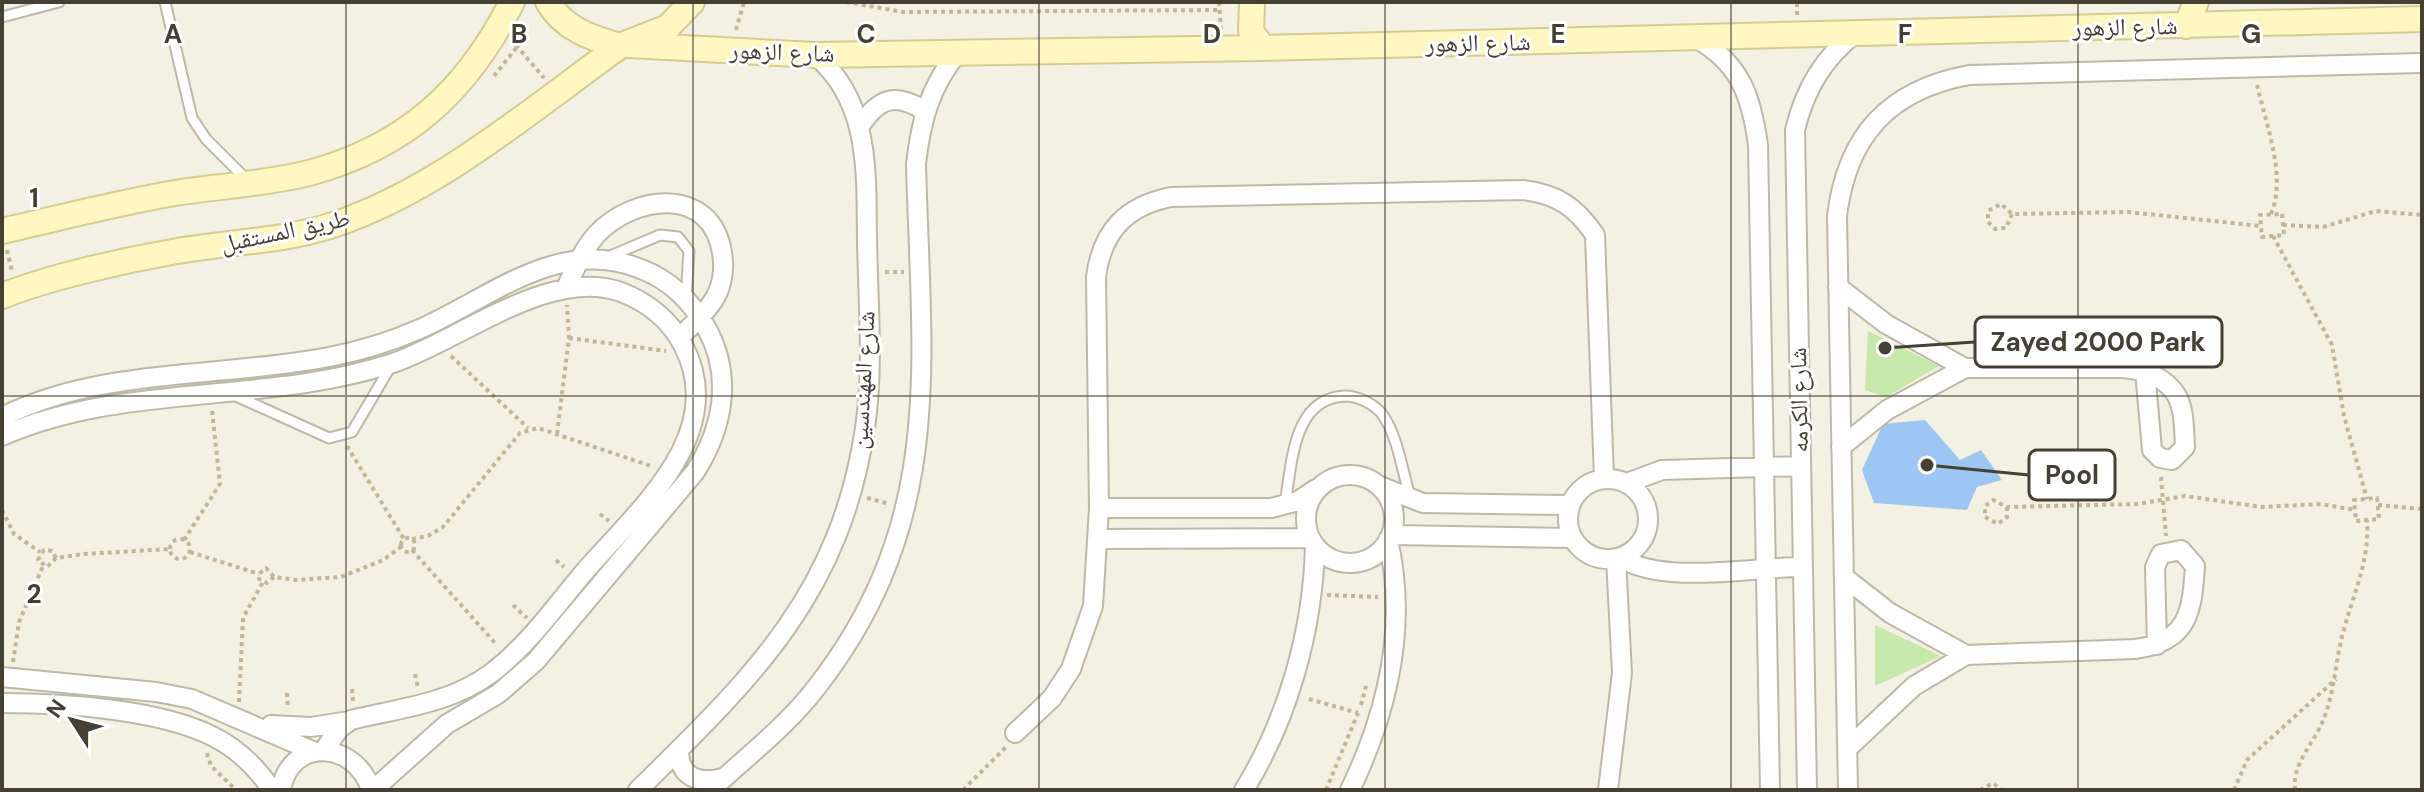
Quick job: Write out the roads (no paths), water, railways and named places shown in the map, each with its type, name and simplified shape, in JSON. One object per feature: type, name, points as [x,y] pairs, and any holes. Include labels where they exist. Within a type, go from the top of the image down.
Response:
[{"type":"main road","points":[[2,231],[157,196],[306,174],[373,152],[415,124],[455,88],[484,54],[512,2]]},
{"type":"main road","name":"شارع الزهور","points":[[548,2],[564,23],[580,33],[624,46],[815,55],[1263,48],[2422,19]]},
{"type":"main road","name":"طريق المستقبل","points":[[9,293],[172,252],[248,243],[329,226],[385,206],[450,168],[624,46],[668,27],[692,2]]},
{"type":"main road","points":[[1252,2],[1251,31],[1263,48]]},
{"type":"main road","points":[[2186,26],[2196,2]]},
{"type":"street","name":"شارع الكرمه","points":[[1807,790],[1795,130],[1801,106],[1823,63],[1857,32]]},
{"type":"street","name":"شارع الكرمه","points":[[1694,37],[1720,52],[1740,79],[1753,111],[1758,145],[1770,790]]},
{"type":"street","points":[[679,750],[682,769],[690,777],[717,784],[815,691],[851,639],[881,584],[907,509],[917,462],[922,399],[916,164],[925,111],[943,70],[959,51]]},
{"type":"street","name":"شارع المهندسين","points":[[638,790],[679,750],[781,638],[806,600],[834,545],[851,494],[865,427],[869,366],[865,155],[860,126],[849,96],[833,70],[815,55]]},
{"type":"street","points":[[1848,790],[1837,216],[1841,186],[1851,157],[1866,132],[1887,109],[1912,92],[1939,80],[1969,75],[2422,63]]},
{"type":"street","points":[[860,126],[872,109],[889,100],[908,100],[925,111]]},
{"type":"street","points":[[1018,732],[1052,698],[1071,669],[1093,606],[1099,508],[1096,277],[1099,253],[1110,231],[1126,214],[1148,202],[1171,197],[1523,190],[1547,193],[1566,203],[1583,217],[1595,235],[1604,478]]},
{"type":"street","points":[[566,288],[580,258],[596,235],[627,213],[664,203],[683,204],[699,211],[713,225],[724,262],[714,300],[683,346]]},
{"type":"street","points":[[2,417],[46,400],[99,387],[286,364],[375,345],[418,330],[532,271],[580,258],[604,258],[648,271],[686,299],[713,341],[721,368],[723,395],[719,423],[710,449],[695,472],[516,681],[447,724],[372,790],[356,761],[340,753],[319,751],[192,699],[156,692],[7,677]]},
{"type":"street","points":[[2,436],[28,425],[101,406],[310,383],[393,363],[516,306],[566,288],[592,286],[630,296],[663,318],[683,346],[696,386],[695,412],[689,437],[670,472],[509,658],[470,687],[445,699],[351,720],[290,727],[242,718]]},
{"type":"street","points":[[1838,287],[1886,324],[1965,368]]},
{"type":"street","points":[[1841,447],[1900,402],[1965,368],[2124,368],[2145,371],[2172,388],[2183,406],[2183,453],[2172,460],[2160,458],[2150,444],[2145,371]]},
{"type":"street","points":[[99,387],[101,406]]},
{"type":"street","points":[[1627,483],[1662,470],[1800,466]]},
{"type":"street","points":[[1099,508],[1285,505],[1322,485],[1349,475],[1423,503],[1569,505]]},
{"type":"street","points":[[1604,478],[1627,483],[1639,493],[1647,507],[1648,522],[1644,538],[1634,550],[1618,558],[1598,559],[1583,551],[1571,538],[1567,521],[1569,505],[1589,482],[1604,478]]},
{"type":"street","points":[[1350,790],[1363,763],[1390,677],[1397,640],[1389,596],[1390,538],[1394,517],[1389,498],[1376,484]]},
{"type":"street","points":[[1244,790],[1270,742],[1286,697],[1313,592],[1312,542],[1307,509],[1322,485]]},
{"type":"street","points":[[615,536],[631,549]]},
{"type":"street","points":[[1390,538],[1571,538]]},
{"type":"street","points":[[1098,539],[1312,542],[1339,562],[1353,563],[1380,551],[1390,538]]},
{"type":"street","points":[[1844,577],[1902,621],[1966,655],[2135,649],[2157,645],[2178,631],[2192,610],[2192,559],[2181,550],[2167,550],[2155,567],[2157,645]]},
{"type":"street","points":[[1618,558],[1661,572],[1803,567]]},
{"type":"street","points":[[1608,790],[1622,673],[1618,558]]},
{"type":"street","points":[[1847,749],[1902,696],[1966,655]]},
{"type":"street","points":[[2,703],[138,716],[183,725],[213,736],[240,754],[272,790]]},
{"type":"street","points":[[281,790],[288,770],[300,759],[319,751],[351,720]]},
{"type":"lane","points":[[2,17],[59,2]]},
{"type":"lane","points":[[165,2],[192,118],[206,139],[248,181]]},
{"type":"lane","points":[[604,258],[660,235],[678,237],[689,251],[686,299]]},
{"type":"lane","points":[[217,392],[329,438],[342,437],[352,432],[393,363]]},
{"type":"lane","points":[[1285,505],[1301,425],[1320,404],[1347,396],[1366,401],[1381,413],[1411,499]]},
{"type":"water","points":[[1925,420],[1960,460],[1981,450],[2002,480],[1977,487],[1967,510],[1874,503],[1862,470],[1883,424]]},
{"type":"place","name":"Zayed 2000 Park","points":[[1885,348]]},
{"type":"place","name":"Pool","points":[[1927,465]]}]
